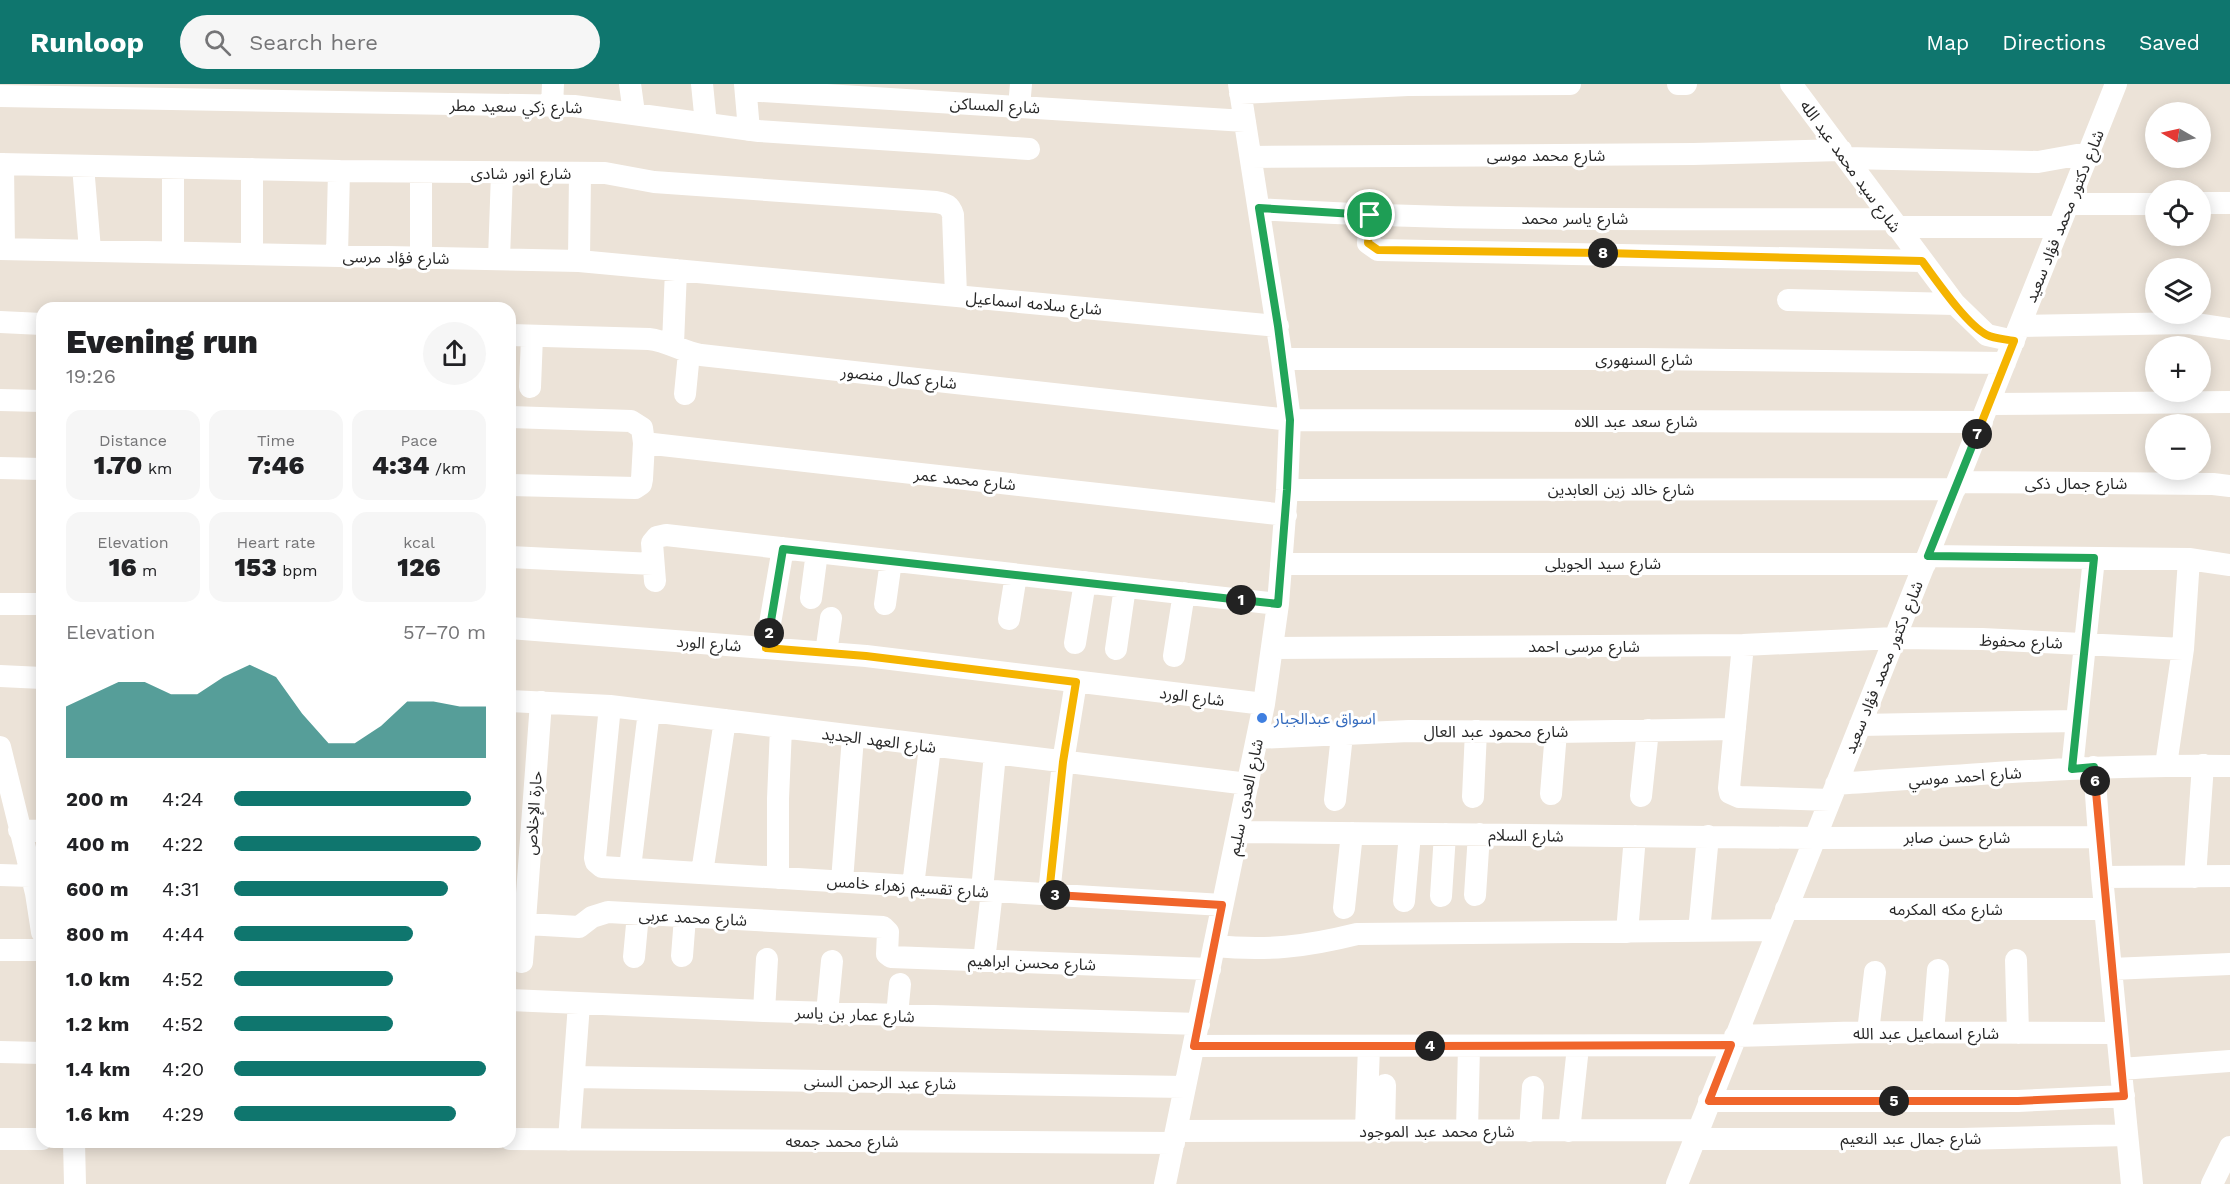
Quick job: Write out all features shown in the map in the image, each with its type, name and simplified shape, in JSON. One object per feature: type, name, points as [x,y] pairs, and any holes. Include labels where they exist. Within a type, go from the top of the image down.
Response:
[{"type":"street","points":[[630,84],[634,113]]},
{"type":"street","points":[[702,84],[706,124]]},
{"type":"street","points":[[1019,107],[1021,84]]},
{"type":"street","points":[[1240,89],[1408,84],[1570,84]]},
{"type":"street","points":[[1678,84],[1686,84]]},
{"type":"street","name":"شارع سيد محمد عبد الله","points":[[1791,84],[1954,304],[1987,335],[2189,323],[2230,329]]},
{"type":"street","name":"شارع دكتور محمد فؤاد سعيد","points":[[1677,1184],[2116,84]]},
{"type":"street","points":[[745,87],[749,130]]},
{"type":"street","name":"شارع المساكن","points":[[745,87],[897,92],[1019,107],[1245,121]]},
{"type":"street","name":"شارع العدوى سليم","points":[[1165,1184],[1264,704],[1278,604],[1286,515],[1290,420],[1278,326],[1240,89]]},
{"type":"street","name":"شارع زكي سعيد مطر","points":[[0,96],[56,91],[553,95],[574,106],[749,130],[1029,149]]},
{"type":"street","name":"شارع محمد موسى","points":[[1251,157],[1844,154],[2038,162],[2088,153]]},
{"type":"street","points":[[2,164],[2,249]]},
{"type":"street","name":"شارع انور شادى","points":[[2,164],[502,174],[605,173],[654,182],[946,204],[951,208],[953,215],[956,295]]},
{"type":"street","points":[[83,166],[90,250]]},
{"type":"street","points":[[173,168],[173,251]]},
{"type":"street","points":[[252,170],[252,253]]},
{"type":"street","points":[[337,255],[339,171]]},
{"type":"street","points":[[421,172],[421,257]]},
{"type":"street","points":[[579,261],[580,173]]},
{"type":"street","points":[[500,259],[502,174]]},
{"type":"street","points":[[2211,203],[2230,203]]},
{"type":"street","points":[[2068,204],[2145,204]]},
{"type":"street","name":"شارع ياسر محمد","points":[[1259,208],[1370,215],[2059,227]]},
{"type":"street","points":[[1370,215],[1368,243],[1378,250],[1922,261]]},
{"type":"street","name":"شارع فؤاد مرسى","points":[[2,249],[579,261],[790,281]]},
{"type":"street","points":[[676,270],[685,394]]},
{"type":"street","name":"شارع سلامه اسماعيل","points":[[790,281],[1278,326]]},
{"type":"street","points":[[1788,300],[1954,304]]},
{"type":"street","points":[[0,322],[36,324]]},
{"type":"street","points":[[521,335],[530,387]]},
{"type":"street","name":"شارع كمال منصور","points":[[521,335],[649,339],[664,341],[681,349],[1290,420]]},
{"type":"street","name":"شارع السنهورى","points":[[1282,359],[1643,359],[2005,363]]},
{"type":"street","points":[[0,400],[36,401]]},
{"type":"street","name":"شارع سعد عبد اللاه","points":[[1290,420],[1985,413],[2230,402]]},
{"type":"street","points":[[516,417],[631,421],[642,428],[644,443],[642,479],[641,484],[635,488],[516,485]]},
{"type":"street","name":"شارع محمد عمر","points":[[644,443],[1286,515]]},
{"type":"street","points":[[0,468],[36,469]]},
{"type":"street","name":"شارع جمال ذكى","points":[[1956,486],[2213,484],[2230,486]]},
{"type":"street","name":"شارع خالد زين العابدين","points":[[1287,490],[1956,486]]},
{"type":"street","points":[[516,559],[654,572],[652,543],[654,539],[661,536],[1278,604]]},
{"type":"street","points":[[766,648],[783,549]]},
{"type":"street","points":[[811,598],[817,552]]},
{"type":"street","points":[[2094,558],[2077,721],[2083,768],[2098,837],[2132,1184]]},
{"type":"street","name":"شارع سيد الجويلى","points":[[1281,564],[2094,558],[2189,559],[2230,565]]},
{"type":"street","points":[[2166,765],[2182,649],[2189,559]]},
{"type":"street","points":[[885,604],[891,561]]},
{"type":"street","points":[[1009,619],[1016,575]]},
{"type":"street","points":[[1075,643],[1084,582]]},
{"type":"street","points":[[1116,649],[1125,587]]},
{"type":"street","points":[[1174,656],[1184,593]]},
{"type":"street","points":[[0,604],[36,604]]},
{"type":"street","points":[[826,653],[831,618]]},
{"type":"street","name":"شارع الورد","points":[[516,628],[826,653],[1264,704]]},
{"type":"street","name":"شارع محفوظ","points":[[1895,638],[2182,649]]},
{"type":"street","name":"شارع مرسى احمد","points":[[1272,648],[1743,645],[1895,638]]},
{"type":"street","points":[[1735,729],[1743,645]]},
{"type":"street","points":[[0,676],[36,678]]},
{"type":"street","points":[[1049,894],[1063,762],[1076,682]]},
{"type":"street","name":"شارع العهد الجديد","points":[[516,701],[610,706],[930,747],[1248,784]]},
{"type":"street","name":"حارة الإخلاص","points":[[522,962],[518,923],[541,702]]},
{"type":"street","name":"شارع تقسيم زهراء خامس","points":[[610,706],[596,862],[602,867],[1222,905]]},
{"type":"street","points":[[630,868],[649,711]]},
{"type":"street","points":[[702,873],[725,720]]},
{"type":"street","points":[[1860,725],[2077,721]]},
{"type":"street","points":[[778,878],[781,728]]},
{"type":"street","name":"شارع محمود عبد العال","points":[[1257,738],[1409,731],[1556,732],[1735,729]]},
{"type":"street","name":"شارع احمد موسي","points":[[1735,729],[1729,788],[1734,796],[1833,792],[2083,768],[2203,765],[2229,761]]},
{"type":"street","points":[[1641,796],[1648,730]]},
{"type":"street","points":[[1473,796],[1476,731]]},
{"type":"street","points":[[1551,794],[1556,732]]},
{"type":"street","points":[[1335,800],[1341,735]]},
{"type":"street","points":[[842,881],[853,737]]},
{"type":"street","points":[[0,747],[4,779],[36,888]]},
{"type":"street","points":[[913,886],[930,747]]},
{"type":"street","points":[[984,961],[995,754]]},
{"type":"street","points":[[2195,877],[2203,765]]},
{"type":"street","points":[[19,830],[36,831]]},
{"type":"street","name":"شارع السلام","points":[[1238,832],[1815,838]]},
{"type":"street","points":[[1344,908],[1352,833]]},
{"type":"street","points":[[1404,901],[1410,834]]},
{"type":"street","points":[[1441,896],[1445,834]]},
{"type":"street","points":[[1475,895],[1479,834]]},
{"type":"street","points":[[1627,932],[1635,836]]},
{"type":"street","points":[[1699,931],[1708,836]]},
{"type":"street","name":"شارع حسن صابر","points":[[1815,838],[2098,837]]},
{"type":"street","points":[[0,875],[36,888]]},
{"type":"street","points":[[2102,877],[2230,876]]},
{"type":"street","name":"شارع مكه المكرمه","points":[[1786,909],[2105,909]]},
{"type":"street","name":"شارع محمد عربى","points":[[518,923],[579,927],[599,914],[638,914],[881,927]]},
{"type":"street","points":[[634,957],[638,914]]},
{"type":"street","points":[[682,957],[685,917]]},
{"type":"street","name":"شارع محسن ابراهيم","points":[[881,927],[887,930],[886,952],[890,957],[1210,969]]},
{"type":"street","points":[[1214,946],[1249,949],[1285,948],[1321,943],[1357,934],[1778,930]]},
{"type":"street","points":[[0,950],[36,950]]},
{"type":"street","points":[[764,1011],[767,959]]},
{"type":"street","points":[[2016,960],[2018,1033]]},
{"type":"street","points":[[826,1013],[832,961]]},
{"type":"street","points":[[2111,969],[2230,964]]},
{"type":"street","points":[[1933,1033],[1938,970]]},
{"type":"street","points":[[1868,1032],[1875,972]]},
{"type":"street","points":[[897,1015],[900,984]]},
{"type":"street","name":"شارع عمار بن ياسر","points":[[516,1000],[764,1011],[1199,1024]]},
{"type":"street","points":[[569,1140],[579,1004]]},
{"type":"street","name":"شارع اسماعيل عبد الله","points":[[1194,1046],[1578,1047],[1733,1041],[1868,1032],[2117,1033]]},
{"type":"street","points":[[1370,1046],[1375,1131]]},
{"type":"street","points":[[1467,1130],[1469,1047]]},
{"type":"street","points":[[1569,1131],[1578,1047]]},
{"type":"street","points":[[0,1052],[36,1053]]},
{"type":"street","points":[[2121,1069],[2230,1061]]},
{"type":"street","name":"شارع عبد الرحمن السنى","points":[[574,1077],[1185,1088]]},
{"type":"street","points":[[1375,1131],[1385,1085]]},
{"type":"street","points":[[1530,1131],[1533,1087]]},
{"type":"street","points":[[1709,1101],[2018,1101],[2124,1096]]},
{"type":"street","name":"شارع محمد عبد الموجود","points":[[1175,1137],[1467,1130],[1696,1135]]},
{"type":"street","name":"شارع جمال عبد النعيم","points":[[1696,1135],[1960,1139],[2127,1135]]},
{"type":"street","name":"شارع محمد جمعه","points":[[516,1139],[1175,1137]]},
{"type":"street","points":[[0,1139],[36,1139]]},
{"type":"street","points":[[2212,1184],[2230,1147]]},
{"type":"street","points":[[74,1148],[75,1184]]},
{"type":"place","name":"اسواق عبدالجبار","points":[[1262,718]]},
{"type":"route","points":[[1259,208],[1370,215],[1368,243],[1378,250],[1922,261],[1954,304],[1983,332],[1992,337],[2014,341],[1928,556],[2094,558],[2072,769],[2094,767],[2098,837],[2124,1096],[2018,1101],[1709,1101],[1731,1045],[1194,1046],[1222,905],[1049,894],[1063,762],[1076,682],[866,656],[766,648],[783,549],[1278,604],[1290,420],[1259,208]]}]
